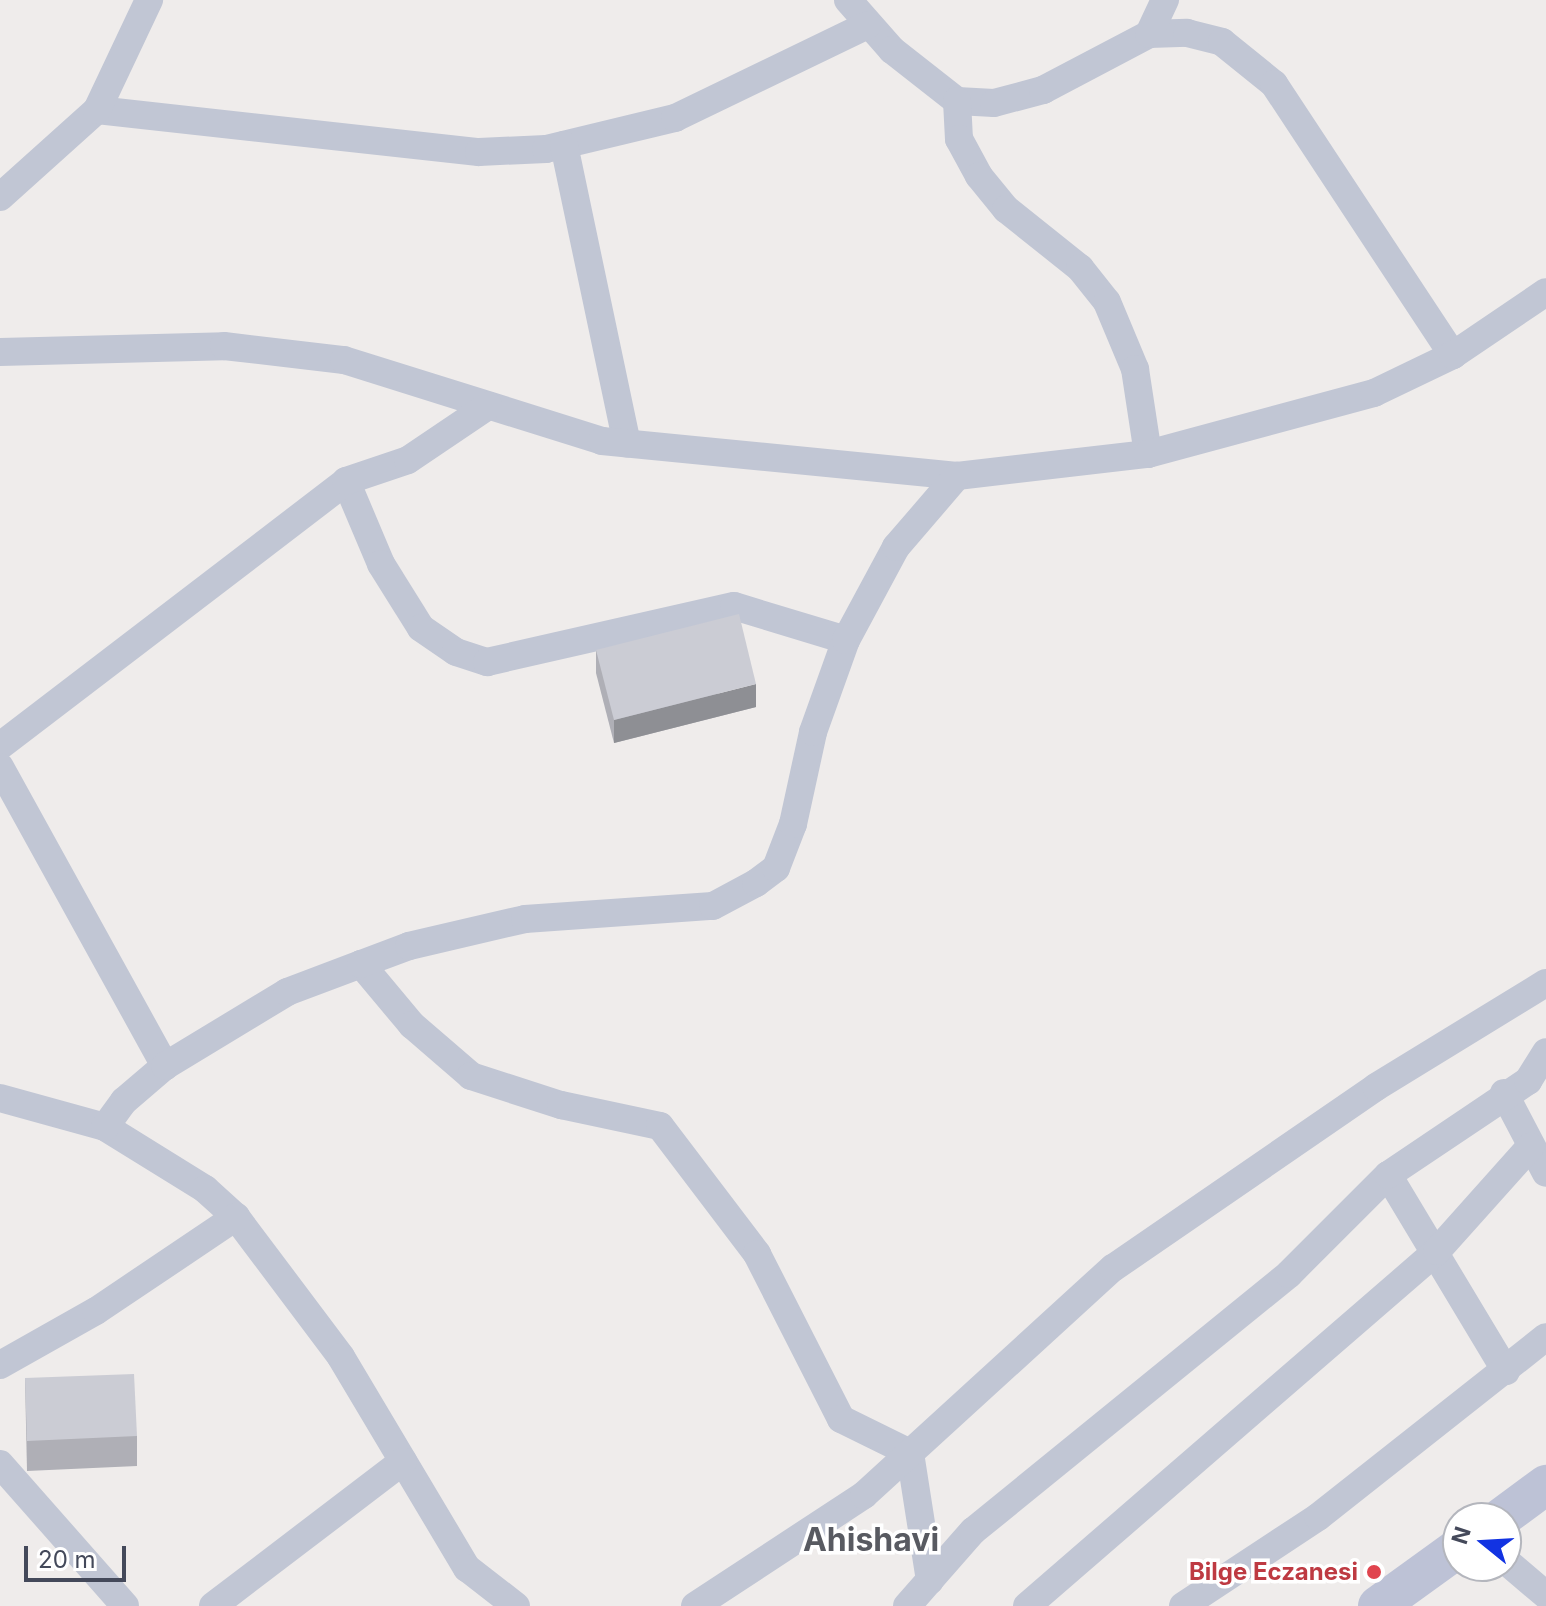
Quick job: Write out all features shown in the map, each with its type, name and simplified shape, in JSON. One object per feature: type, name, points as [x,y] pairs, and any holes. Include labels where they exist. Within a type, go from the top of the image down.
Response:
[{"type":"main road","points":[[1522,1503],[1546,1485]]},
{"type":"main road","points":[[1378,1606],[1442,1560]]},
{"type":"street","points":[[848,0],[867,25],[957,101],[994,103],[1043,90],[1149,34],[1187,33],[1222,42],[1274,84],[1453,355]]},
{"type":"street","points":[[1149,34],[1165,0]]},
{"type":"street","points":[[0,197],[97,110],[137,6]]},
{"type":"street","points":[[97,110],[479,152],[564,145],[675,118],[867,25]]},
{"type":"street","points":[[957,101],[959,139],[979,176],[1006,209],[1080,268],[1107,302],[1135,369],[1148,454]]},
{"type":"street","points":[[564,145],[627,443]]},
{"type":"street","points":[[0,352],[224,346],[314,356],[416,379],[563,431],[627,443],[957,476],[1148,454],[1374,393],[1453,355],[1546,292]]},
{"type":"street","points":[[0,746],[346,481],[408,460],[488,406]]},
{"type":"street","points":[[105,1127],[124,1101],[165,1066],[287,992],[409,946],[525,919],[713,906],[756,883],[776,868],[793,824],[813,732],[846,640],[896,547],[957,476]]},
{"type":"street","points":[[346,481],[381,564],[421,628],[456,652],[487,662],[734,606],[846,640]]},
{"type":"street","points":[[0,767],[165,1066]]},
{"type":"street","points":[[361,964],[412,1025],[471,1076],[561,1105],[660,1126],[757,1254],[841,1419],[910,1453]]},
{"type":"street","points":[[695,1606],[864,1495],[1113,1268],[1376,1087],[1546,983]]},
{"type":"street","points":[[907,1606],[973,1531],[1289,1274],[1388,1175],[1504,1093],[1528,1081],[1546,1052]]},
{"type":"street","points":[[1504,1093],[1546,1173]]},
{"type":"street","points":[[0,1098],[105,1127],[205,1189],[236,1217],[341,1357],[467,1568],[516,1606]]},
{"type":"street","points":[[1027,1606],[1437,1251],[1530,1147]]},
{"type":"street","points":[[1388,1175],[1437,1251],[1506,1371]]},
{"type":"street","points":[[0,1365],[96,1311],[236,1217]]},
{"type":"street","points":[[1183,1606],[1318,1517],[1546,1337]]},
{"type":"street","points":[[910,1453],[930,1580]]},
{"type":"street","points":[[213,1606],[403,1461]]},
{"type":"street","points":[[0,1464],[125,1606]]},
{"type":"street","points":[[1522,1575],[1546,1595]]},
{"type":"building","points":[[739,614],[756,684],[614,720],[596,650]]},
{"type":"building","points":[[134,1374],[137,1436],[27,1441],[25,1378]]},
{"type":"place","name":"Bilge Eczanesi","points":[[1374,1572]]},
{"type":"district","name":"Ahishavi","points":[[871,1540]]}]
